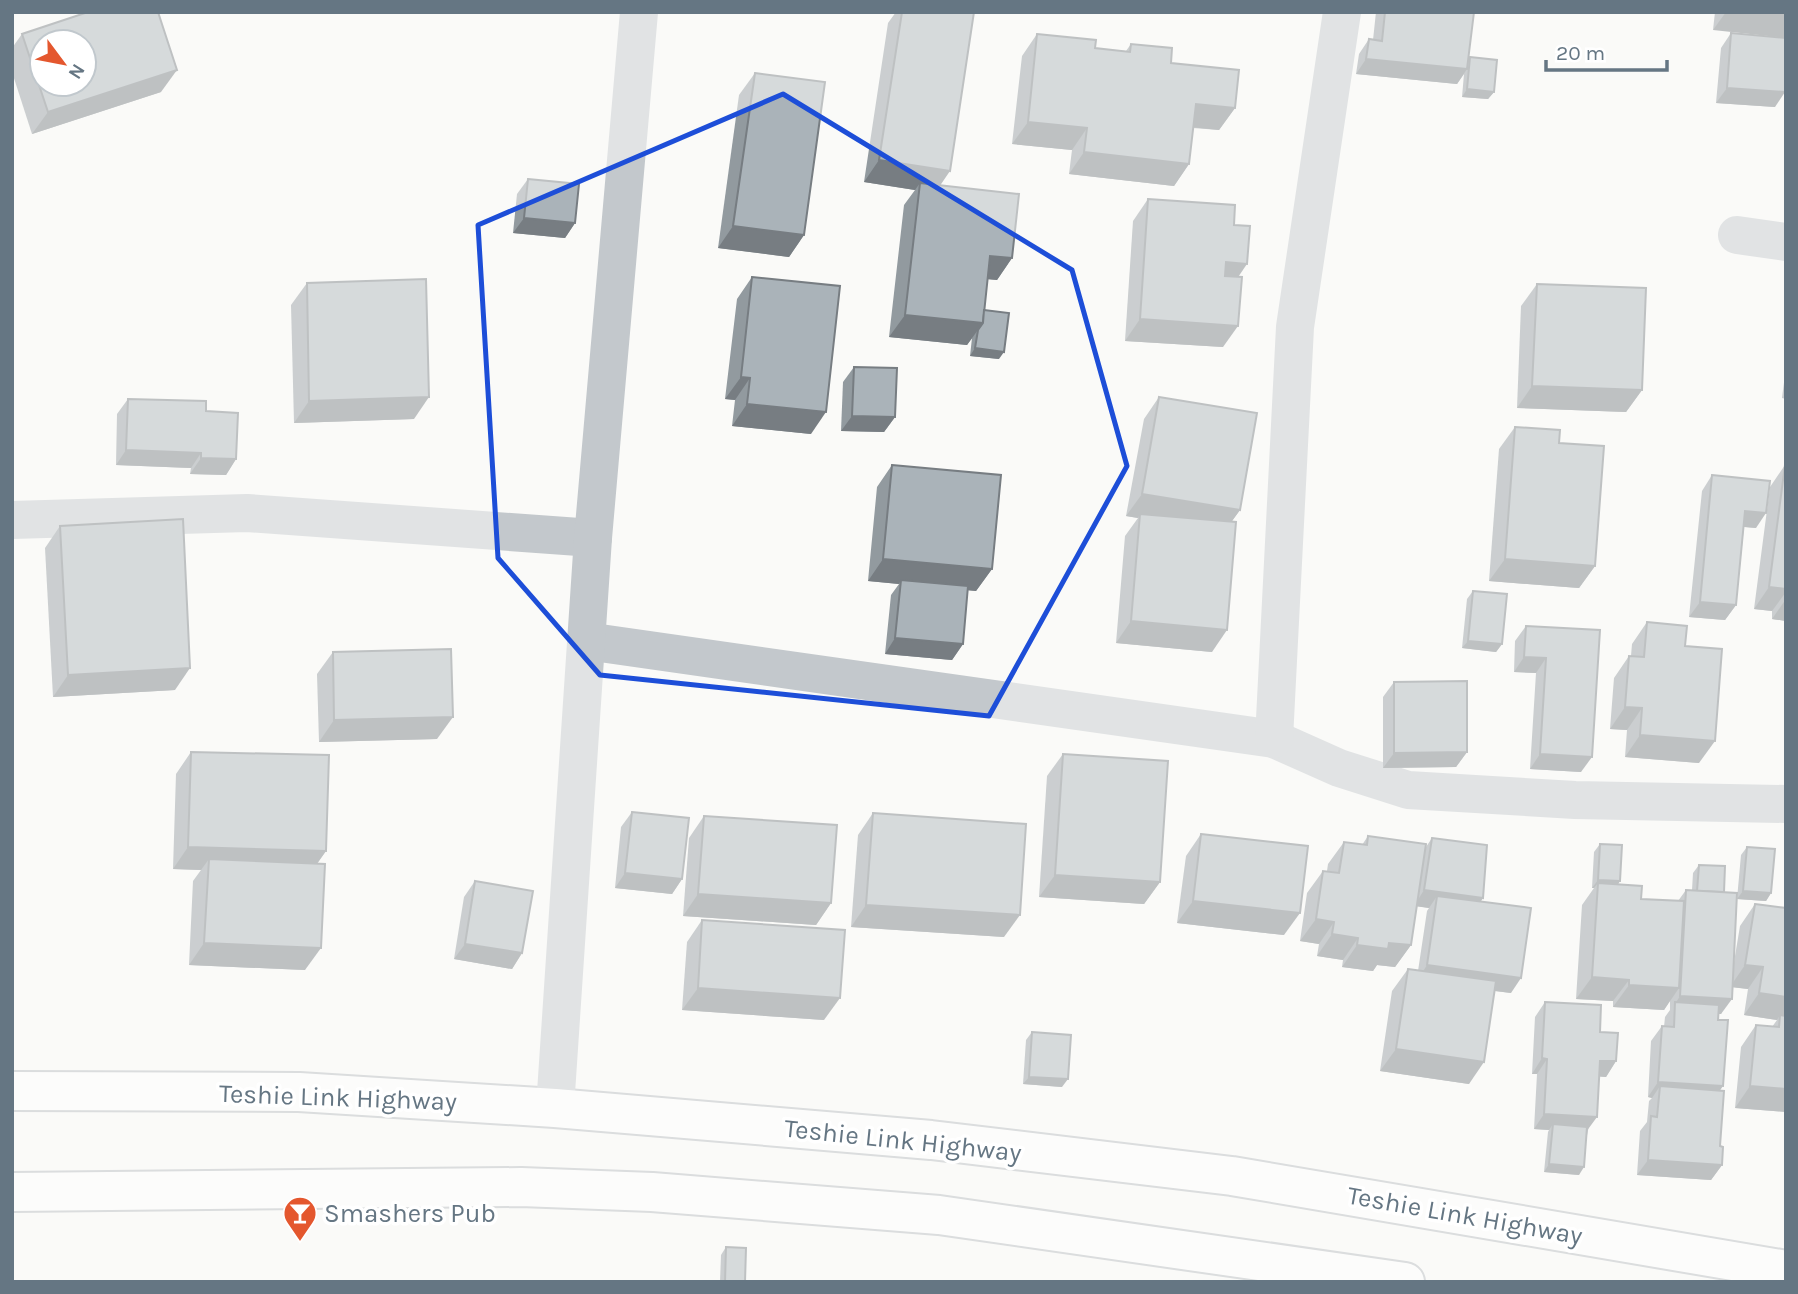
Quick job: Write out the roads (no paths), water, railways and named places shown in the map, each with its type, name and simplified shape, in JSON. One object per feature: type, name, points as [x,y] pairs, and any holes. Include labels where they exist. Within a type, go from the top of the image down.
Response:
[{"type":"main road","name":"Teshie Link Highway","points":[[12,1091],[299,1092],[555,1108],[931,1140],[1232,1176],[1786,1270]]},
{"type":"main road","points":[[12,1192],[521,1187],[652,1192],[939,1215],[1405,1282]]},
{"type":"street","points":[[555,1108],[593,538],[639,12]]},
{"type":"street","points":[[1273,739],[1295,327],[1342,12]]},
{"type":"street","points":[[1737,235],[1786,242]]},
{"type":"street","points":[[12,520],[247,513],[593,538]]},
{"type":"street","points":[[586,641],[1273,739],[1339,768],[1408,790],[1575,800],[1786,804]]},
{"type":"place","name":"Smashers Pub","points":[[300,1243]]}]
